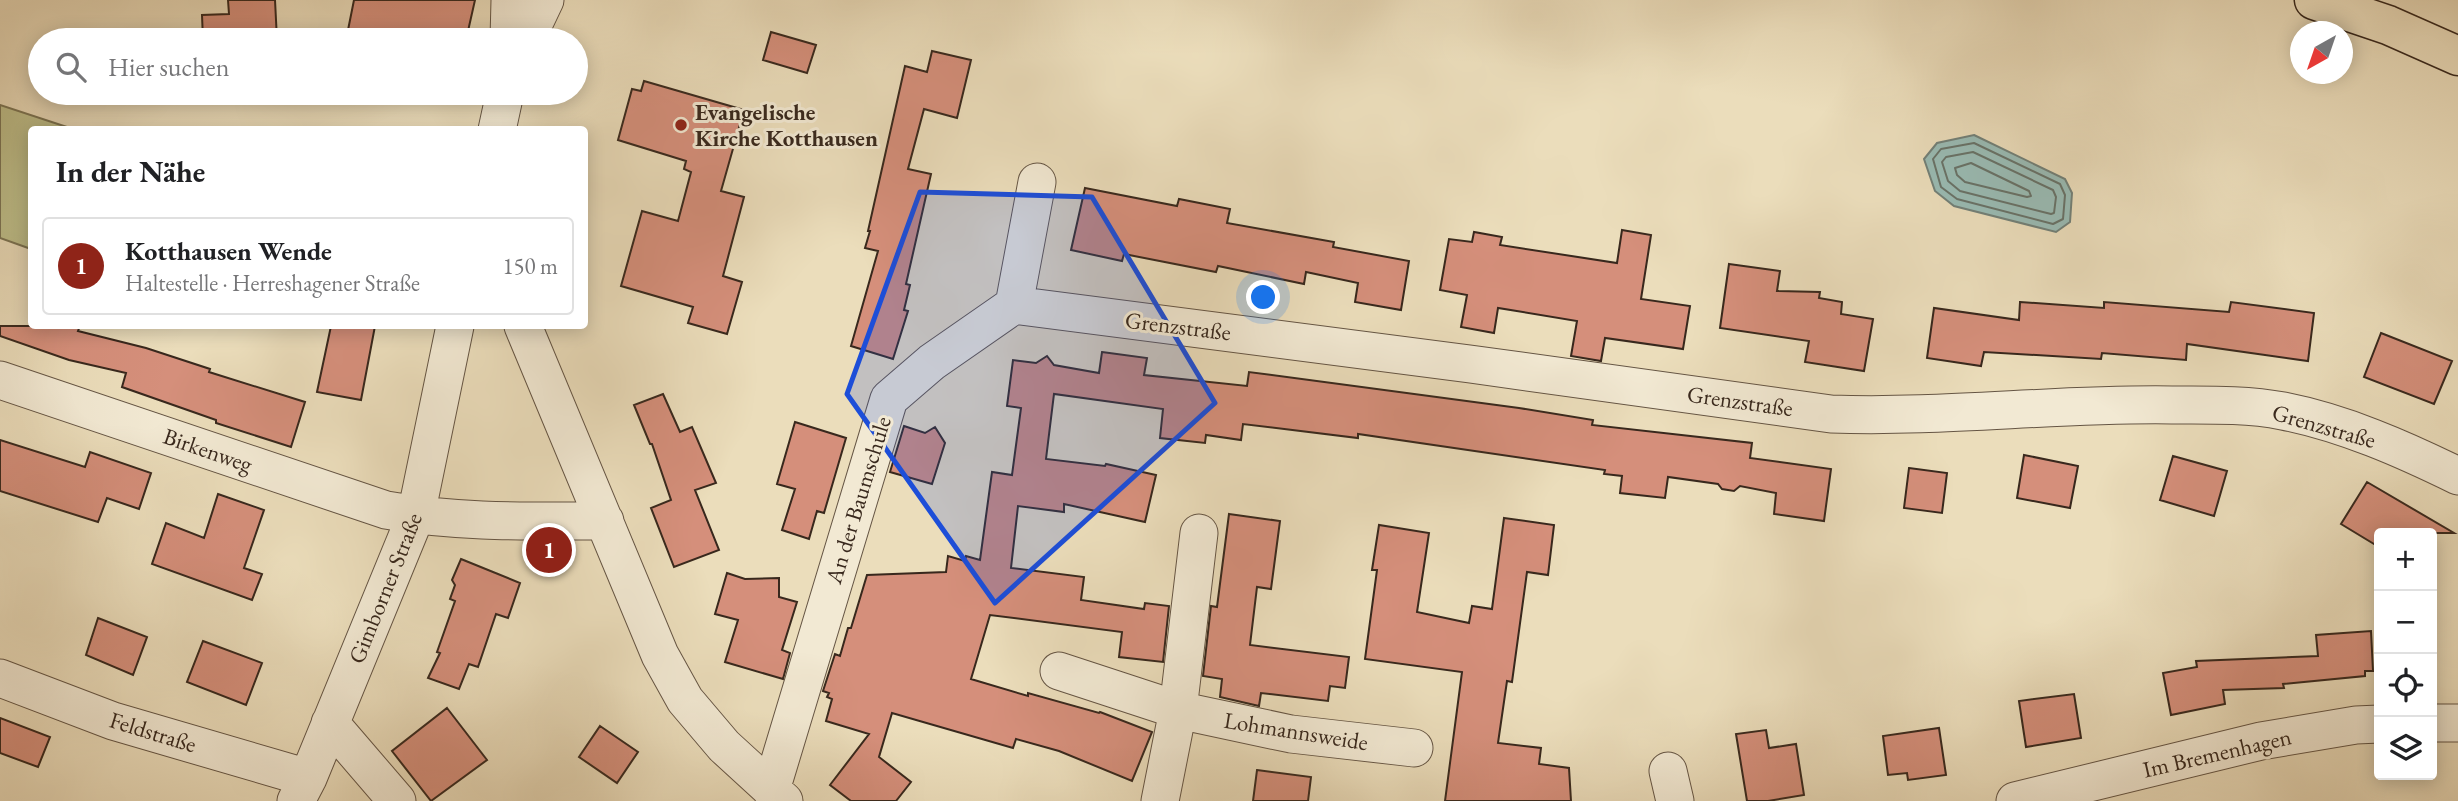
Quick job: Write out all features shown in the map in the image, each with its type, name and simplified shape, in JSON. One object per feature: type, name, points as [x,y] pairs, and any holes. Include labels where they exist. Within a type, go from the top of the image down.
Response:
[{"type":"main road","points":[[2314,0],[2388,25],[2458,56]]},
{"type":"street","points":[[509,28],[510,0]]},
{"type":"street","points":[[532,28],[545,0]]},
{"type":"street","points":[[498,126],[502,105]]},
{"type":"street","points":[[1014,306],[1037,182]]},
{"type":"street","name":"Grenzstraße","points":[[1014,306],[1470,364],[1831,414],[1879,416],[2116,404],[2216,405],[2282,411],[2335,425],[2419,457],[2458,476]]},
{"type":"street","name":"An der Baumschule","points":[[778,796],[889,399],[932,362],[1014,306]]},
{"type":"street","name":"Gimborner Straße","points":[[302,789],[416,515],[454,329]]},
{"type":"street","points":[[524,329],[660,655],[685,701],[724,746],[778,796]]},
{"type":"street","name":"Birkenweg","points":[[0,380],[386,510],[416,515],[514,522],[605,521]]},
{"type":"street","points":[[1160,801],[1178,710],[1199,533]]},
{"type":"street","name":"Lohmannsweide","points":[[1059,671],[1178,710],[1291,734],[1414,748]]},
{"type":"street","name":"Feldstraße","points":[[0,678],[302,789]]},
{"type":"street","points":[[330,723],[397,801]]},
{"type":"street","points":[[2437,723],[2458,723]]},
{"type":"street","name":"Im Bremenhagen","points":[[2015,801],[2261,741],[2374,724]]},
{"type":"highlighted area","points":[[920,192],[1092,197],[1215,403],[995,603],[847,394]]},
{"type":"green space","points":[[0,105],[64,126],[28,126],[28,248],[0,238]]},
{"type":"water","points":[[1974,135],[2065,179],[2072,193],[2070,222],[2056,232],[1954,206],[1935,191],[1924,159],[1937,143]]},
{"type":"building","points":[[228,0],[275,0],[276,28],[203,28],[202,15],[229,14]]},
{"type":"building","points":[[354,0],[475,0],[469,28],[348,28]]},
{"type":"building","points":[[771,32],[816,45],[807,73],[763,60]]},
{"type":"building","points":[[932,51],[971,60],[957,118],[924,109],[908,169],[931,174],[906,284],[910,285],[904,310],[908,311],[893,359],[851,346],[878,251],[865,248],[905,66],[927,72]]},
{"type":"building","points":[[644,81],[744,110],[721,191],[744,197],[723,276],[742,282],[727,334],[688,323],[693,307],[621,286],[642,211],[678,221],[691,172],[684,169],[686,161],[618,140],[632,89],[641,91]]},
{"type":"building","points":[[1085,188],[1177,206],[1179,199],[1230,209],[1227,223],[1334,242],[1333,247],[1409,261],[1401,310],[1355,302],[1358,283],[1306,272],[1304,284],[1218,266],[1216,272],[1124,254],[1122,261],[1071,250]]},
{"type":"building","points":[[1622,230],[1651,235],[1641,299],[1690,306],[1683,349],[1605,338],[1601,361],[1571,356],[1577,321],[1498,308],[1494,333],[1461,327],[1467,295],[1440,290],[1449,239],[1472,242],[1474,232],[1502,237],[1500,245],[1617,263]]},
{"type":"building","points":[[1729,264],[1780,271],[1777,291],[1820,292],[1819,298],[1842,302],[1841,314],[1873,319],[1864,371],[1805,362],[1809,341],[1720,328]]},
{"type":"building","points":[[2020,302],[2104,308],[2104,302],[2229,312],[2231,302],[2314,313],[2308,361],[2187,344],[2186,360],[2102,353],[2101,359],[1984,352],[1981,366],[1927,358],[1934,308],[2019,320]]},
{"type":"building","points":[[0,326],[79,329],[78,331],[146,348],[210,369],[209,372],[305,402],[291,447],[216,423],[216,420],[122,387],[126,373],[69,360],[0,336]]},
{"type":"building","points":[[330,329],[374,329],[361,400],[317,392]]},
{"type":"building","points":[[2381,333],[2452,361],[2434,404],[2364,377]]},
{"type":"building","points":[[1102,352],[1147,358],[1144,375],[1247,386],[1249,372],[1519,408],[1593,420],[1592,425],[1752,443],[1750,458],[1831,469],[1824,521],[1774,514],[1776,493],[1740,486],[1734,491],[1722,489],[1718,484],[1668,477],[1665,498],[1620,493],[1622,476],[1604,474],[1605,470],[1358,434],[1358,438],[1243,424],[1241,440],[1206,435],[1205,443],[1160,438],[1163,409],[1054,394],[1046,459],[1106,464],[1156,475],[1145,522],[1064,504],[1064,512],[1018,506],[1011,568],[1084,577],[1081,600],[1144,609],[1145,603],[1169,606],[1163,662],[1119,657],[1122,632],[990,615],[971,679],[1028,696],[1028,693],[1100,712],[1152,732],[1132,781],[1059,751],[1016,739],[1013,748],[892,713],[879,757],[911,782],[896,801],[851,801],[830,785],[869,734],[826,721],[832,699],[827,697],[829,693],[823,691],[835,654],[840,656],[848,628],[851,628],[867,575],[946,572],[948,556],[965,561],[966,556],[980,560],[992,472],[1012,475],[1021,408],[1007,406],[1013,360],[1036,363],[1047,356],[1054,365],[1099,373]]},
{"type":"building","points":[[663,394],[680,432],[692,427],[716,483],[695,490],[719,550],[674,567],[651,508],[671,500],[652,444],[634,405]]},
{"type":"building","points":[[795,422],[846,438],[824,513],[817,511],[809,539],[782,530],[795,489],[777,484]]},
{"type":"building","points":[[904,426],[925,433],[935,427],[945,443],[932,484],[890,472]]},
{"type":"building","points":[[0,440],[85,467],[90,452],[151,473],[139,509],[107,498],[98,522],[0,491]]},
{"type":"building","points":[[2024,455],[2078,466],[2070,508],[2017,498]]},
{"type":"building","points":[[2173,456],[2227,471],[2214,516],[2160,500]]},
{"type":"building","points":[[1909,468],[1947,473],[1942,513],[1904,508]]},
{"type":"building","points":[[2367,482],[2454,533],[2437,533],[2437,528],[2374,528],[2374,544],[2341,524]]},
{"type":"building","points":[[218,494],[264,510],[244,568],[262,574],[252,600],[152,564],[166,523],[204,538]]},
{"type":"building","points":[[1229,514],[1280,521],[1271,589],[1257,587],[1250,645],[1349,657],[1345,688],[1330,686],[1328,701],[1261,693],[1259,706],[1220,697],[1222,679],[1203,676],[1211,606],[1217,607]]},
{"type":"building","points":[[1504,518],[1554,525],[1548,575],[1527,572],[1512,682],[1507,681],[1498,743],[1541,748],[1539,764],[1569,768],[1571,801],[1445,801],[1462,672],[1365,659],[1377,570],[1372,570],[1379,525],[1429,533],[1417,612],[1469,623],[1472,606],[1492,609]]},
{"type":"building","points":[[461,559],[520,583],[508,618],[496,614],[478,667],[469,664],[459,689],[428,678],[440,653],[437,652],[455,601],[450,599],[455,585],[452,580]]},
{"type":"building","points":[[727,573],[745,579],[779,578],[779,597],[797,602],[782,650],[790,653],[783,679],[725,662],[738,620],[715,614]]},
{"type":"building","points":[[98,618],[147,637],[133,675],[86,655]]},
{"type":"building","points":[[2371,631],[2373,671],[2365,671],[2365,676],[2283,684],[2284,688],[2223,690],[2225,704],[2171,715],[2163,673],[2197,667],[2196,661],[2318,656],[2316,635]]},
{"type":"building","points":[[203,641],[262,663],[246,705],[187,682]]},
{"type":"building","points":[[2074,694],[2081,738],[2026,747],[2019,701]]},
{"type":"building","points":[[447,708],[487,760],[431,801],[392,751]]},
{"type":"building","points":[[0,718],[50,737],[38,767],[0,753]]},
{"type":"building","points":[[600,726],[638,752],[617,783],[579,757]]},
{"type":"building","points":[[1939,728],[1946,775],[1908,780],[1907,773],[1888,775],[1883,736]]},
{"type":"building","points":[[1766,730],[1769,748],[1796,744],[1804,795],[1768,801],[1747,801],[1736,734]]},
{"type":"building","points":[[1257,770],[1311,777],[1308,801],[1253,801]]},
{"type":"place","name":"Evangelische Kirche Kotthausen","points":[[681,125]]},
{"type":"place","name":"Kotthausen Wende","points":[[549,550]]}]
